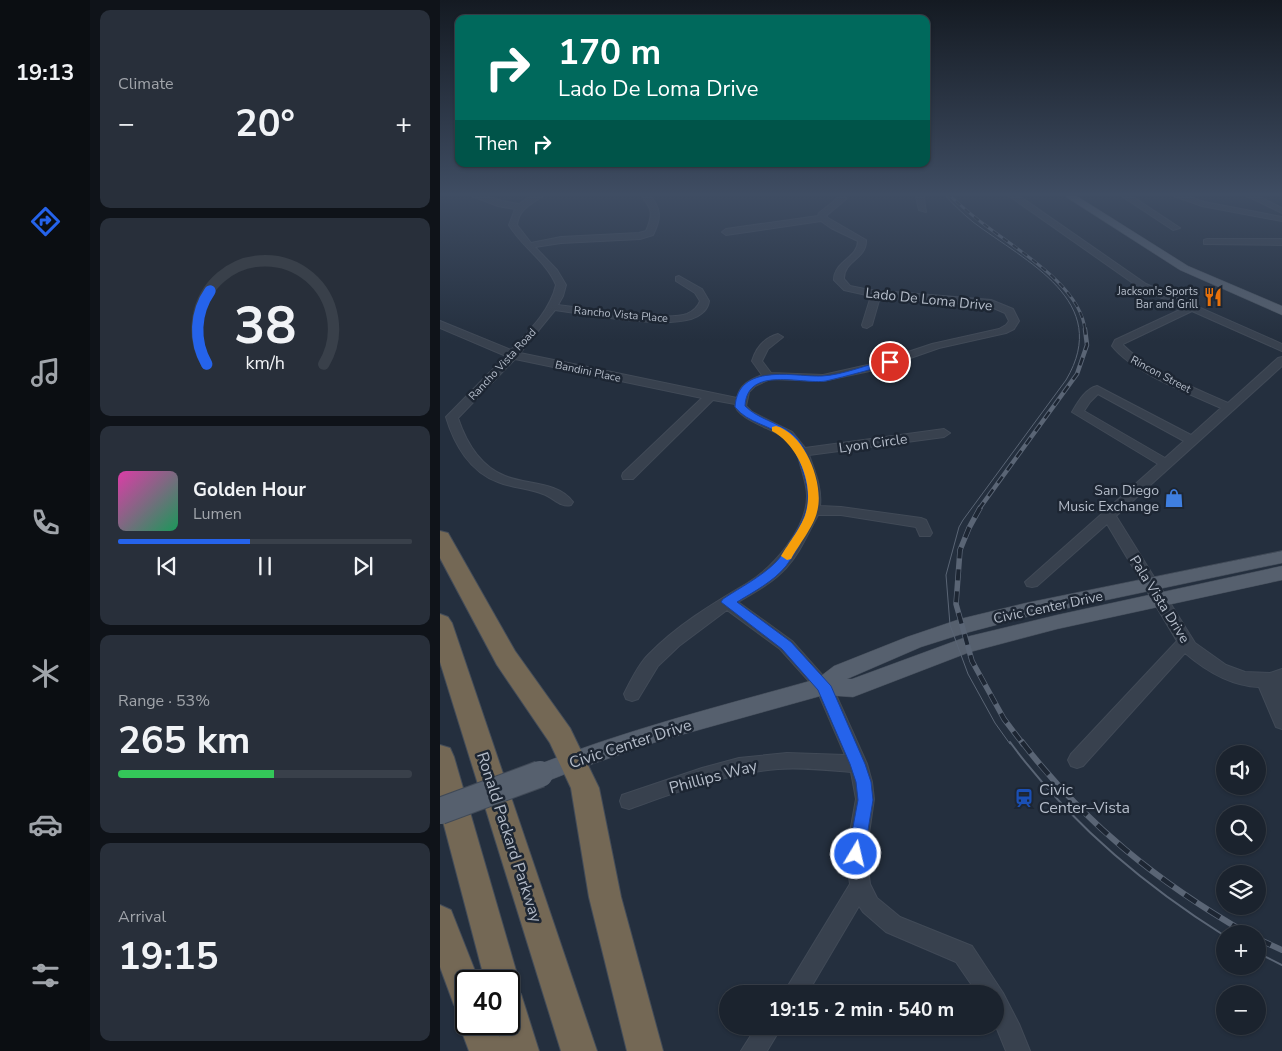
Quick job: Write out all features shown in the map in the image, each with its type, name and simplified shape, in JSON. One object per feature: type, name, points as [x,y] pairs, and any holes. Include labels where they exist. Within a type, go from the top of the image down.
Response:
[{"type":"highway","points":[[440,538],[506,658],[560,736],[585,788],[605,897],[645,1051]]},
{"type":"highway","name":"Ronald Packard Parkway","points":[[440,623],[579,1051]]},
{"type":"highway","points":[[440,757],[499,970]]},
{"type":"highway","points":[[440,921],[458,970]]},
{"type":"highway","points":[[482,1035],[487,1051]]},
{"type":"highway","points":[[517,1035],[521,1051]]},
{"type":"main road","points":[[1143,242],[1184,268],[1282,311]]},
{"type":"main road","points":[[1150,242],[1183,263],[1282,307]]},
{"type":"main road","name":"Civic Center Drive","points":[[1155,592],[1282,557]]},
{"type":"main road","name":"Civic Center Drive","points":[[440,811],[572,761],[658,732],[824,686],[840,672],[914,642],[960,626],[1026,610],[1282,573]]},
{"type":"street","name":"Rancho Vista Road","points":[[526,242],[561,284],[561,292],[553,307],[513,354],[452,417],[457,435],[466,451],[488,471],[501,478],[556,493],[566,502]]},
{"type":"street","points":[[529,246],[550,242]]},
{"type":"street","name":"Lado De Loma Drive","points":[[768,376],[823,378],[874,367],[936,346],[1002,331],[1010,327],[1014,321],[1009,311],[991,303],[876,294],[847,288],[839,280],[838,276],[843,267],[861,250],[863,242]]},
{"type":"street","points":[[1080,242],[1126,276],[1160,294],[1282,348]]},
{"type":"street","name":"Rancho Vista Place","points":[[553,307],[681,319],[701,310],[704,304],[704,296],[698,288],[679,279]]},
{"type":"street","points":[[867,325],[876,294]]},
{"type":"street","name":"Rincon Street","points":[[1191,308],[1119,342],[1117,346],[1122,352],[1148,367],[1230,408]]},
{"type":"street","name":"Bandini Place","points":[[440,324],[513,354],[740,402]]},
{"type":"street","points":[[632,694],[652,661],[672,642],[727,602],[762,581],[781,564],[807,524],[814,496],[802,452],[788,435],[748,414],[740,407],[744,391],[751,384],[768,376],[760,369],[757,361],[759,352],[766,343],[778,336]]},
{"type":"street","points":[[1032,582],[1282,360]]},
{"type":"street","points":[[1166,464],[1078,412],[1085,400],[1097,389],[1192,441]]},
{"type":"street","points":[[628,476],[710,396]]},
{"type":"street","name":"Lyon Circle","points":[[802,452],[944,433]]},
{"type":"street","points":[[812,510],[875,515],[922,523],[925,533]]},
{"type":"street","name":"Pala Vista Drive","points":[[1108,515],[1186,642],[1202,659],[1230,674],[1276,682]]},
{"type":"street","points":[[727,602],[786,645],[824,686],[858,764],[866,793],[856,854],[860,886],[870,905],[893,925],[964,954],[985,985]]},
{"type":"street","points":[[1077,760],[1186,642]]},
{"type":"street","points":[[1276,682],[1282,722]]},
{"type":"street","name":"Phillips Way","points":[[629,801],[698,776],[737,766],[778,761],[858,764]]},
{"type":"street","points":[[800,985],[860,886]]},
{"type":"street","points":[[1004,1018],[1018,1051]]},
{"type":"street","points":[[753,1051],[765,1035]]},
{"type":"tram line","points":[[1002,242],[1057,286],[1071,306],[1079,328],[1078,352],[1066,380],[963,520],[959,527],[946,575],[950,625],[968,674],[995,723],[1010,744]]},
{"type":"tram line","points":[[1010,742],[1056,798],[1108,849],[1165,895],[1216,930]]},
{"type":"tram line","points":[[1266,957],[1282,965]]},
{"type":"railway","points":[[1009,242],[1046,270],[1060,284],[1081,314],[1085,330]]},
{"type":"railway","points":[[979,509],[1077,374],[1087,345],[1085,329]]},
{"type":"railway","points":[[980,508],[960,550],[956,604],[972,661],[1004,719],[1023,744]]},
{"type":"railway","points":[[1022,742],[1071,799],[1125,850],[1184,894],[1233,925]]},
{"type":"railway","points":[[1266,943],[1282,950]]},
{"type":"slow traffic","points":[[776,429],[788,435],[802,452],[814,496],[812,513],[787,556]]},
{"type":"place","name":"Jackson's Sports Bar and Grill","points":[[1213,297]]},
{"type":"place","name":"San Diego Music Exchange","points":[[1174,498]]},
{"type":"place","name":"Civic Center–Vista","points":[[1024,798]]},
{"type":"route","points":[[856,854],[866,793],[858,764],[834,713],[824,686],[786,645],[727,602],[762,581],[781,564],[807,524],[812,513],[814,496],[802,452],[788,435],[748,414],[740,407],[740,402],[744,391],[751,384],[768,376],[823,378],[890,362]]}]
